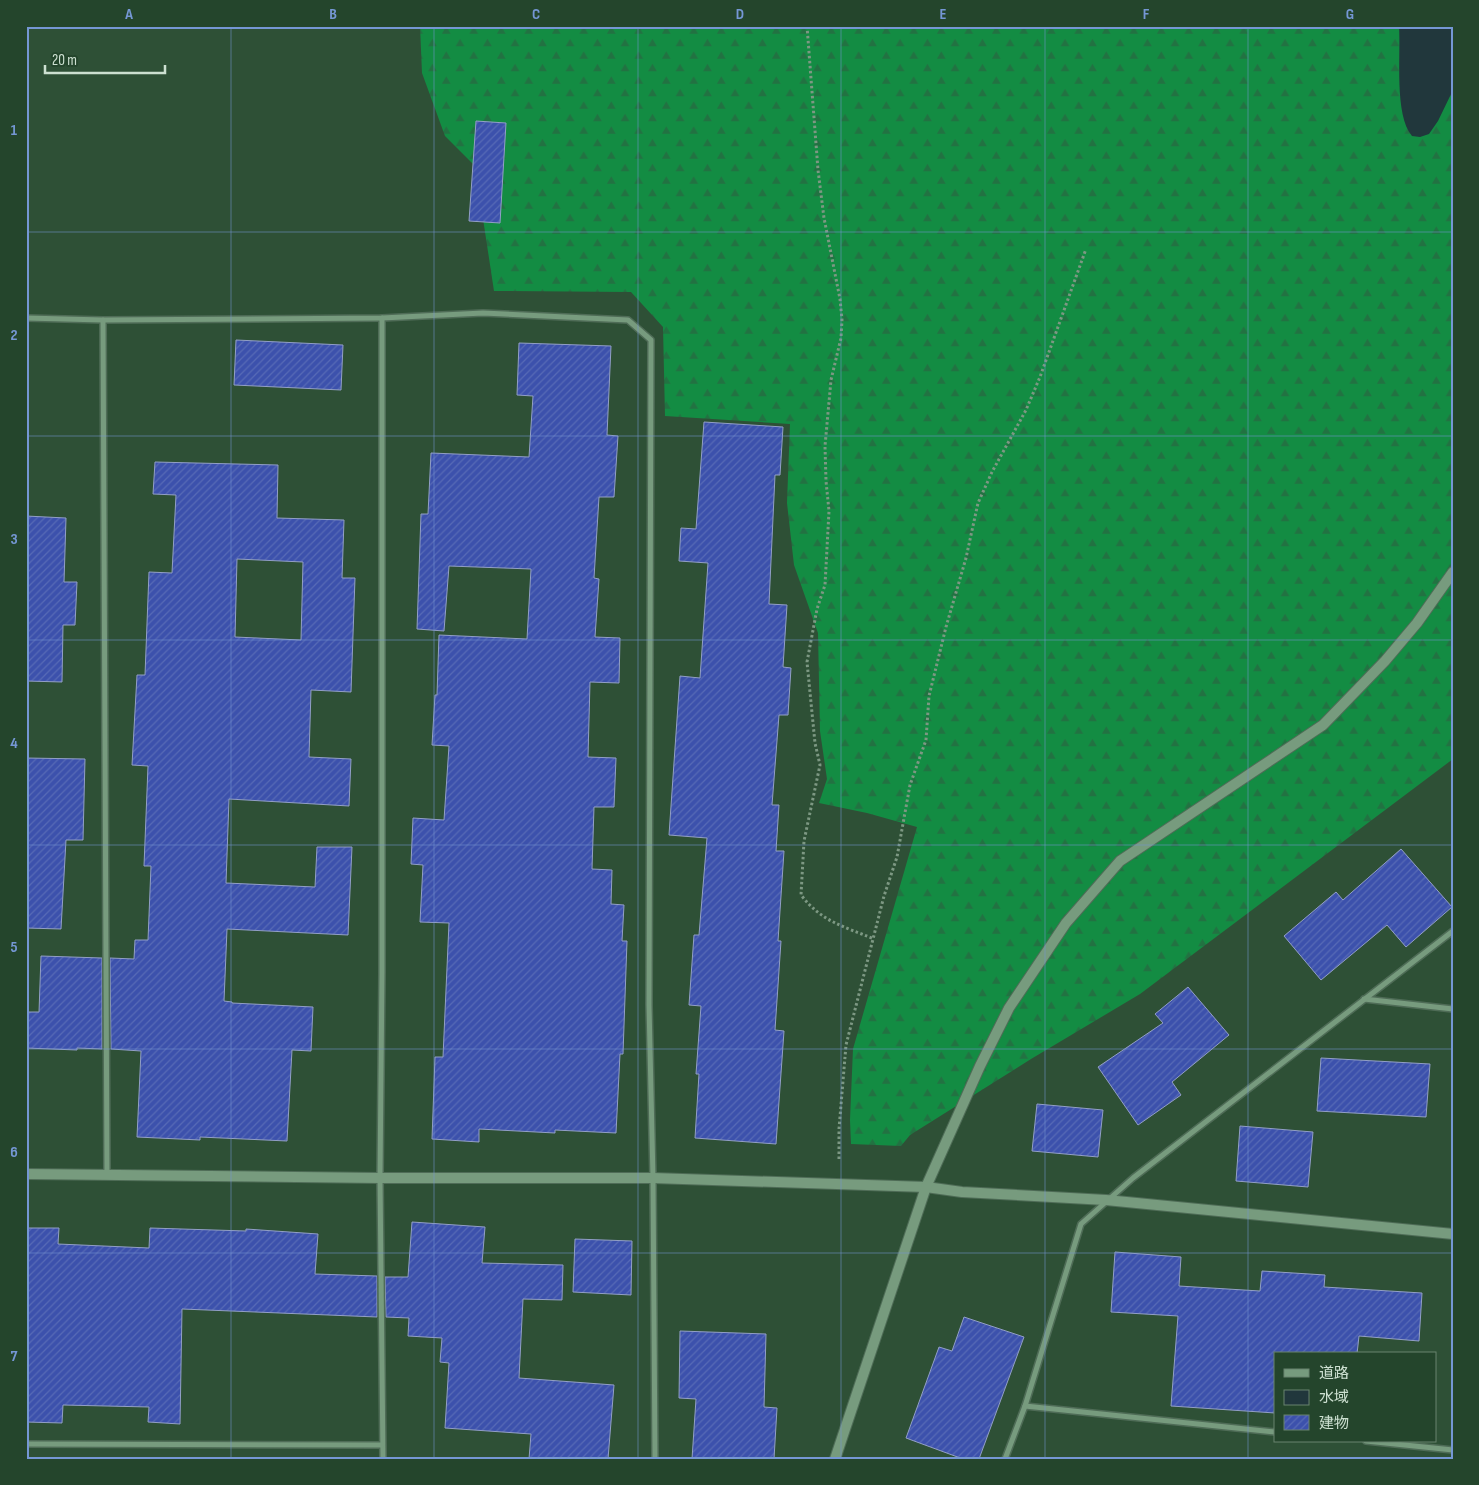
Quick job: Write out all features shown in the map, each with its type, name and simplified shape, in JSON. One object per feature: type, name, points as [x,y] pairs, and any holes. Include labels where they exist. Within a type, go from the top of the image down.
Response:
[{"type":"street","points":[[26,318],[103,320],[382,318],[484,313],[628,320],[651,340],[649,1005],[653,1178],[655,1459]]},
{"type":"street","points":[[382,318],[382,973],[380,1178],[383,1459]]},
{"type":"street","points":[[103,320],[107,1175]]},
{"type":"street","points":[[836,1459],[926,1187],[980,1066],[1009,1008],[1066,923],[1120,861],[1323,725],[1385,660],[1417,623],[1438,596],[1453,572]]},
{"type":"street","points":[[1005,1459],[1025,1406],[1081,1224],[1106,1200],[1453,931]]},
{"type":"street","points":[[1364,999],[1453,1009]]},
{"type":"street","points":[[26,1174],[380,1178],[653,1178],[926,1187],[962,1192],[1106,1200],[1453,1234]]},
{"type":"street","points":[[1025,1406],[1274,1432]]},
{"type":"street","points":[[1376,1442],[1453,1450]]},
{"type":"street","points":[[26,1444],[382,1444]]},
{"type":"path","points":[[807,26],[818,170],[824,218],[840,299],[842,320],[841,338],[831,380],[825,446],[829,511],[825,585],[817,609],[807,662],[815,743],[820,764],[804,840],[801,895],[812,909],[832,922],[874,939]]},
{"type":"path","points":[[840,1184],[839,1129],[846,1044],[884,896],[897,857],[910,785],[926,740],[929,696],[966,558],[978,503],[992,472],[1026,410],[1040,377],[1086,249]]},
{"type":"green space","points":[[420,26],[1453,26],[1453,759],[1140,994],[1031,1059],[910,1135],[901,1146],[851,1144],[850,1120],[853,1049],[917,827],[867,813],[819,803],[827,779],[820,731],[818,633],[794,565],[787,503],[790,424],[665,416],[663,327],[631,292],[494,291],[475,166],[445,136],[422,73]]},
{"type":"water","points":[[1399,26],[1453,26],[1453,90],[1438,121],[1429,134],[1420,137],[1412,136],[1406,126],[1403,114],[1400,84]]},
{"type":"building","points":[[476,121],[506,123],[500,223],[469,221]]},
{"type":"building","points":[[236,340],[343,345],[341,390],[234,385]]},
{"type":"building","points":[[519,343],[611,346],[607,435],[618,436],[614,497],[599,497],[594,578],[599,579],[595,637],[620,638],[619,683],[590,682],[588,757],[616,758],[614,807],[594,807],[592,869],[612,870],[611,904],[624,905],[622,941],[627,941],[623,1054],[620,1054],[616,1133],[555,1130],[555,1133],[479,1129],[479,1142],[432,1139],[435,1057],[443,1057],[449,923],[420,922],[423,865],[411,864],[413,818],[444,820],[449,746],[432,745],[435,695],[437,695],[439,635],[527,639],[531,569],[449,566],[444,631],[417,629],[421,514],[428,514],[431,453],[529,457],[533,396],[517,395]]},
{"type":"building","points":[[704,422],[783,427],[780,475],[775,475],[769,604],[787,605],[783,667],[791,668],[788,715],[779,715],[772,805],[779,805],[776,851],[784,851],[778,941],[781,941],[775,1030],[784,1031],[776,1144],[695,1138],[699,1074],[696,1074],[701,1006],[689,1005],[694,935],[699,935],[707,838],[669,835],[680,676],[700,678],[708,563],[679,561],[681,528],[696,529]]},
{"type":"building","points":[[155,462],[278,465],[277,518],[344,520],[342,578],[355,578],[351,692],[311,690],[309,757],[351,759],[349,806],[229,799],[226,883],[315,887],[317,847],[352,847],[348,935],[227,929],[224,1001],[313,1007],[311,1051],[292,1050],[287,1141],[200,1137],[200,1140],[137,1137],[141,1051],[111,1049],[110,958],[134,959],[135,940],[148,940],[151,866],[144,866],[148,766],[132,765],[137,675],[145,675],[149,572],[172,573],[176,495],[153,494]],"holes":[[[237,559],[303,562],[301,640],[235,637]]]},
{"type":"building","points":[[26,516],[66,518],[64,582],[77,582],[75,625],[63,625],[62,682],[26,681]]},
{"type":"building","points":[[26,758],[85,759],[83,840],[66,840],[61,929],[26,928]]},
{"type":"building","points":[[1401,849],[1452,907],[1406,947],[1387,925],[1321,980],[1284,936],[1336,892],[1343,900]]},
{"type":"building","points":[[41,956],[102,958],[102,1049],[26,1048],[26,1012],[39,1012]]},
{"type":"building","points":[[1188,987],[1229,1035],[1172,1082],[1181,1095],[1138,1125],[1098,1067],[1163,1023],[1155,1014]]},
{"type":"building","points":[[1321,1058],[1430,1064],[1426,1117],[1317,1111]]},
{"type":"building","points":[[1037,1104],[1103,1110],[1098,1157],[1032,1151]]},
{"type":"building","points":[[1240,1126],[1313,1132],[1308,1187],[1236,1181]]},
{"type":"building","points":[[412,1222],[485,1227],[482,1263],[563,1265],[562,1300],[523,1299],[519,1378],[614,1385],[608,1459],[529,1459],[531,1434],[445,1428],[449,1363],[440,1362],[442,1338],[408,1336],[409,1318],[386,1317],[385,1277],[408,1277]]},
{"type":"building","points":[[26,1228],[59,1228],[58,1244],[149,1248],[150,1228],[246,1231],[246,1229],[318,1234],[315,1274],[377,1276],[377,1317],[182,1309],[180,1424],[148,1422],[149,1407],[63,1405],[62,1423],[26,1422]]},
{"type":"building","points":[[575,1239],[632,1241],[631,1295],[573,1292]]},
{"type":"building","points":[[1115,1252],[1181,1257],[1179,1286],[1260,1291],[1262,1271],[1325,1275],[1324,1287],[1422,1293],[1419,1341],[1359,1336],[1357,1352],[1274,1352],[1274,1413],[1171,1406],[1178,1316],[1111,1312]]},
{"type":"building","points":[[964,1317],[1024,1337],[979,1459],[963,1459],[906,1438],[939,1347],[952,1351]]},
{"type":"building","points":[[680,1331],[766,1334],[764,1407],[777,1408],[774,1459],[692,1459],[696,1399],[679,1398]]}]
